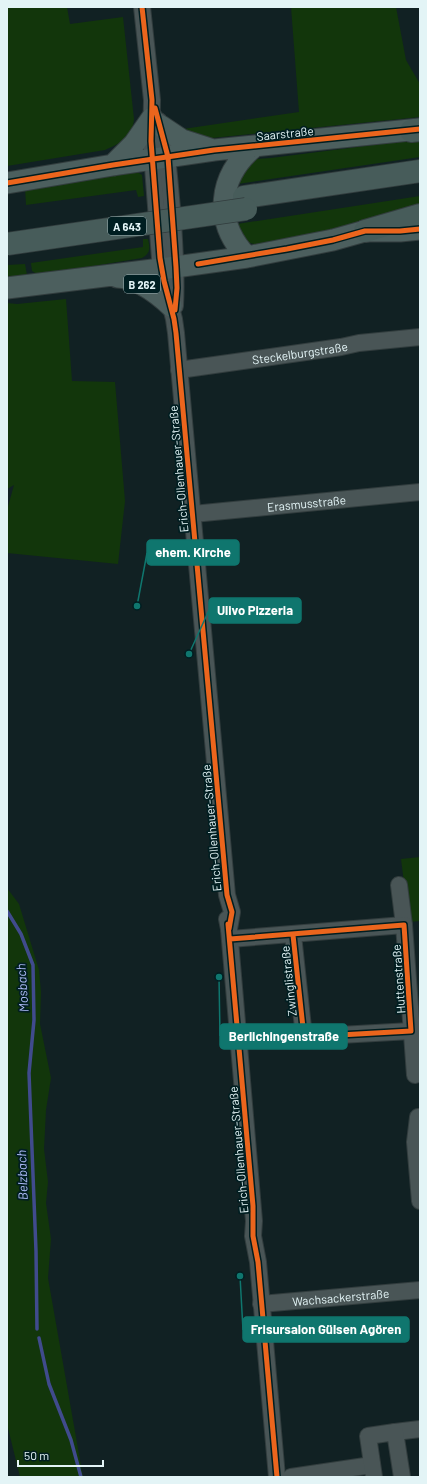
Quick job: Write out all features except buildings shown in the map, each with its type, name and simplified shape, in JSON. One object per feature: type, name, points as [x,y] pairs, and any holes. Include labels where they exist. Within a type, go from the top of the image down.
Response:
[{"type":"highway","name":"A 643","points":[[7,244],[420,171]]},
{"type":"highway","name":"A 643","points":[[7,230],[420,184]]},
{"type":"highway","points":[[365,231],[420,215]]},
{"type":"main road","points":[[112,165],[134,144],[155,115],[182,140],[196,146],[214,150]]},
{"type":"main road","name":"Saarstraße","points":[[7,183],[112,165],[214,150],[417,130]]},
{"type":"main road","points":[[247,257],[240,250],[230,232],[225,214],[225,196],[228,183],[234,169],[243,156],[256,146]]},
{"type":"main road","points":[[169,268],[247,257],[333,240],[365,231],[400,231],[420,229]]},
{"type":"main road","name":"B 262","points":[[7,288],[169,268]]},
{"type":"main road","name":"B 262","points":[[106,276],[122,277],[151,289],[173,313]]},
{"type":"street","name":"Erich-Ollenhauer-Straße","points":[[142,7],[160,158],[173,313],[228,895],[232,912],[230,934],[254,1221],[259,1235],[258,1262],[261,1304],[277,1477]]},
{"type":"street","name":"Steckelburgstraße","points":[[179,370],[341,347],[359,343],[420,337]]},
{"type":"street","name":"Erasmusstraße","points":[[192,514],[420,492]]},
{"type":"street","name":"Huttenstraße","points":[[399,885],[404,925],[415,1075]]},
{"type":"street","points":[[230,934],[293,935],[404,925]]},
{"type":"street","name":"Zwinglistraße","points":[[293,935],[304,1038],[411,1031]]},
{"type":"street","points":[[418,1117],[415,1142],[420,1201]]},
{"type":"street","name":"Wachsackerstraße","points":[[261,1304],[420,1290]]},
{"type":"street","points":[[291,1477],[373,1471],[368,1436],[420,1429]]},
{"type":"street","points":[[395,1432],[402,1477]]},
{"type":"green space","points":[[7,7],[67,7],[70,24],[123,17],[134,119],[131,131],[125,139],[105,150],[7,166]]},
{"type":"green space","points":[[291,7],[396,7],[406,60],[420,84],[420,117],[212,138],[195,136],[183,129],[299,112]]},
{"type":"green space","points":[[420,139],[420,157],[231,185],[233,178],[257,159]]},
{"type":"green space","points":[[137,172],[142,175],[144,196],[138,197],[136,190],[26,205],[25,187]]},
{"type":"green space","points":[[420,196],[420,207],[363,224],[263,244],[246,242],[237,224]]},
{"type":"green space","points":[[143,239],[148,239],[149,248],[147,254],[142,258],[38,275],[32,271],[31,263],[143,247]]},
{"type":"green space","points":[[25,264],[27,275],[7,281],[7,265]]},
{"type":"green space","points":[[66,299],[72,381],[115,382],[125,501],[118,564],[7,553],[7,510],[14,485],[7,489],[7,303],[17,304]]},
{"type":"green space","points":[[420,857],[420,921],[409,922],[401,859]]},
{"type":"green space","points":[[7,888],[19,904],[39,970],[41,992],[40,1024],[51,1078],[46,1110],[44,1149],[48,1182],[46,1203],[51,1239],[48,1278],[83,1477],[20,1477],[7,1424]]},
{"type":"waterway","name":"Belzbach","points":[[7,911],[21,934],[33,965],[34,1020],[29,1073],[36,1251],[37,1329]]},
{"type":"waterway","name":"Belzbach","points":[[39,1338],[49,1384],[71,1440],[81,1477]]},
{"type":"cycle path","points":[[142,7],[152,100],[151,141],[160,258],[176,333],[227,895],[232,912],[229,929]]},
{"type":"cycle path","points":[[155,108],[168,157],[177,288],[175,310]]},
{"type":"cycle path","points":[[7,183],[214,150],[420,129]]},
{"type":"cycle path","points":[[198,264],[333,240],[365,231],[400,231],[420,229]]},
{"type":"cycle path","points":[[228,924],[253,1206],[253,1236],[258,1262],[277,1477]]},
{"type":"cycle path","points":[[230,939],[404,925],[411,1031],[304,1037],[293,935]]},
{"type":"place","name":"ehem. Kirche","points":[[137,606]]},
{"type":"place","name":"Ulivo Pizzeria","points":[[189,654]]},
{"type":"place","name":"Berlichingenstraße","points":[[219,977]]},
{"type":"place","name":"Frisursalon Gülsen Agören","points":[[240,1276]]},
{"type":"water label","name":"Mosbach","points":[[22,988]]}]
